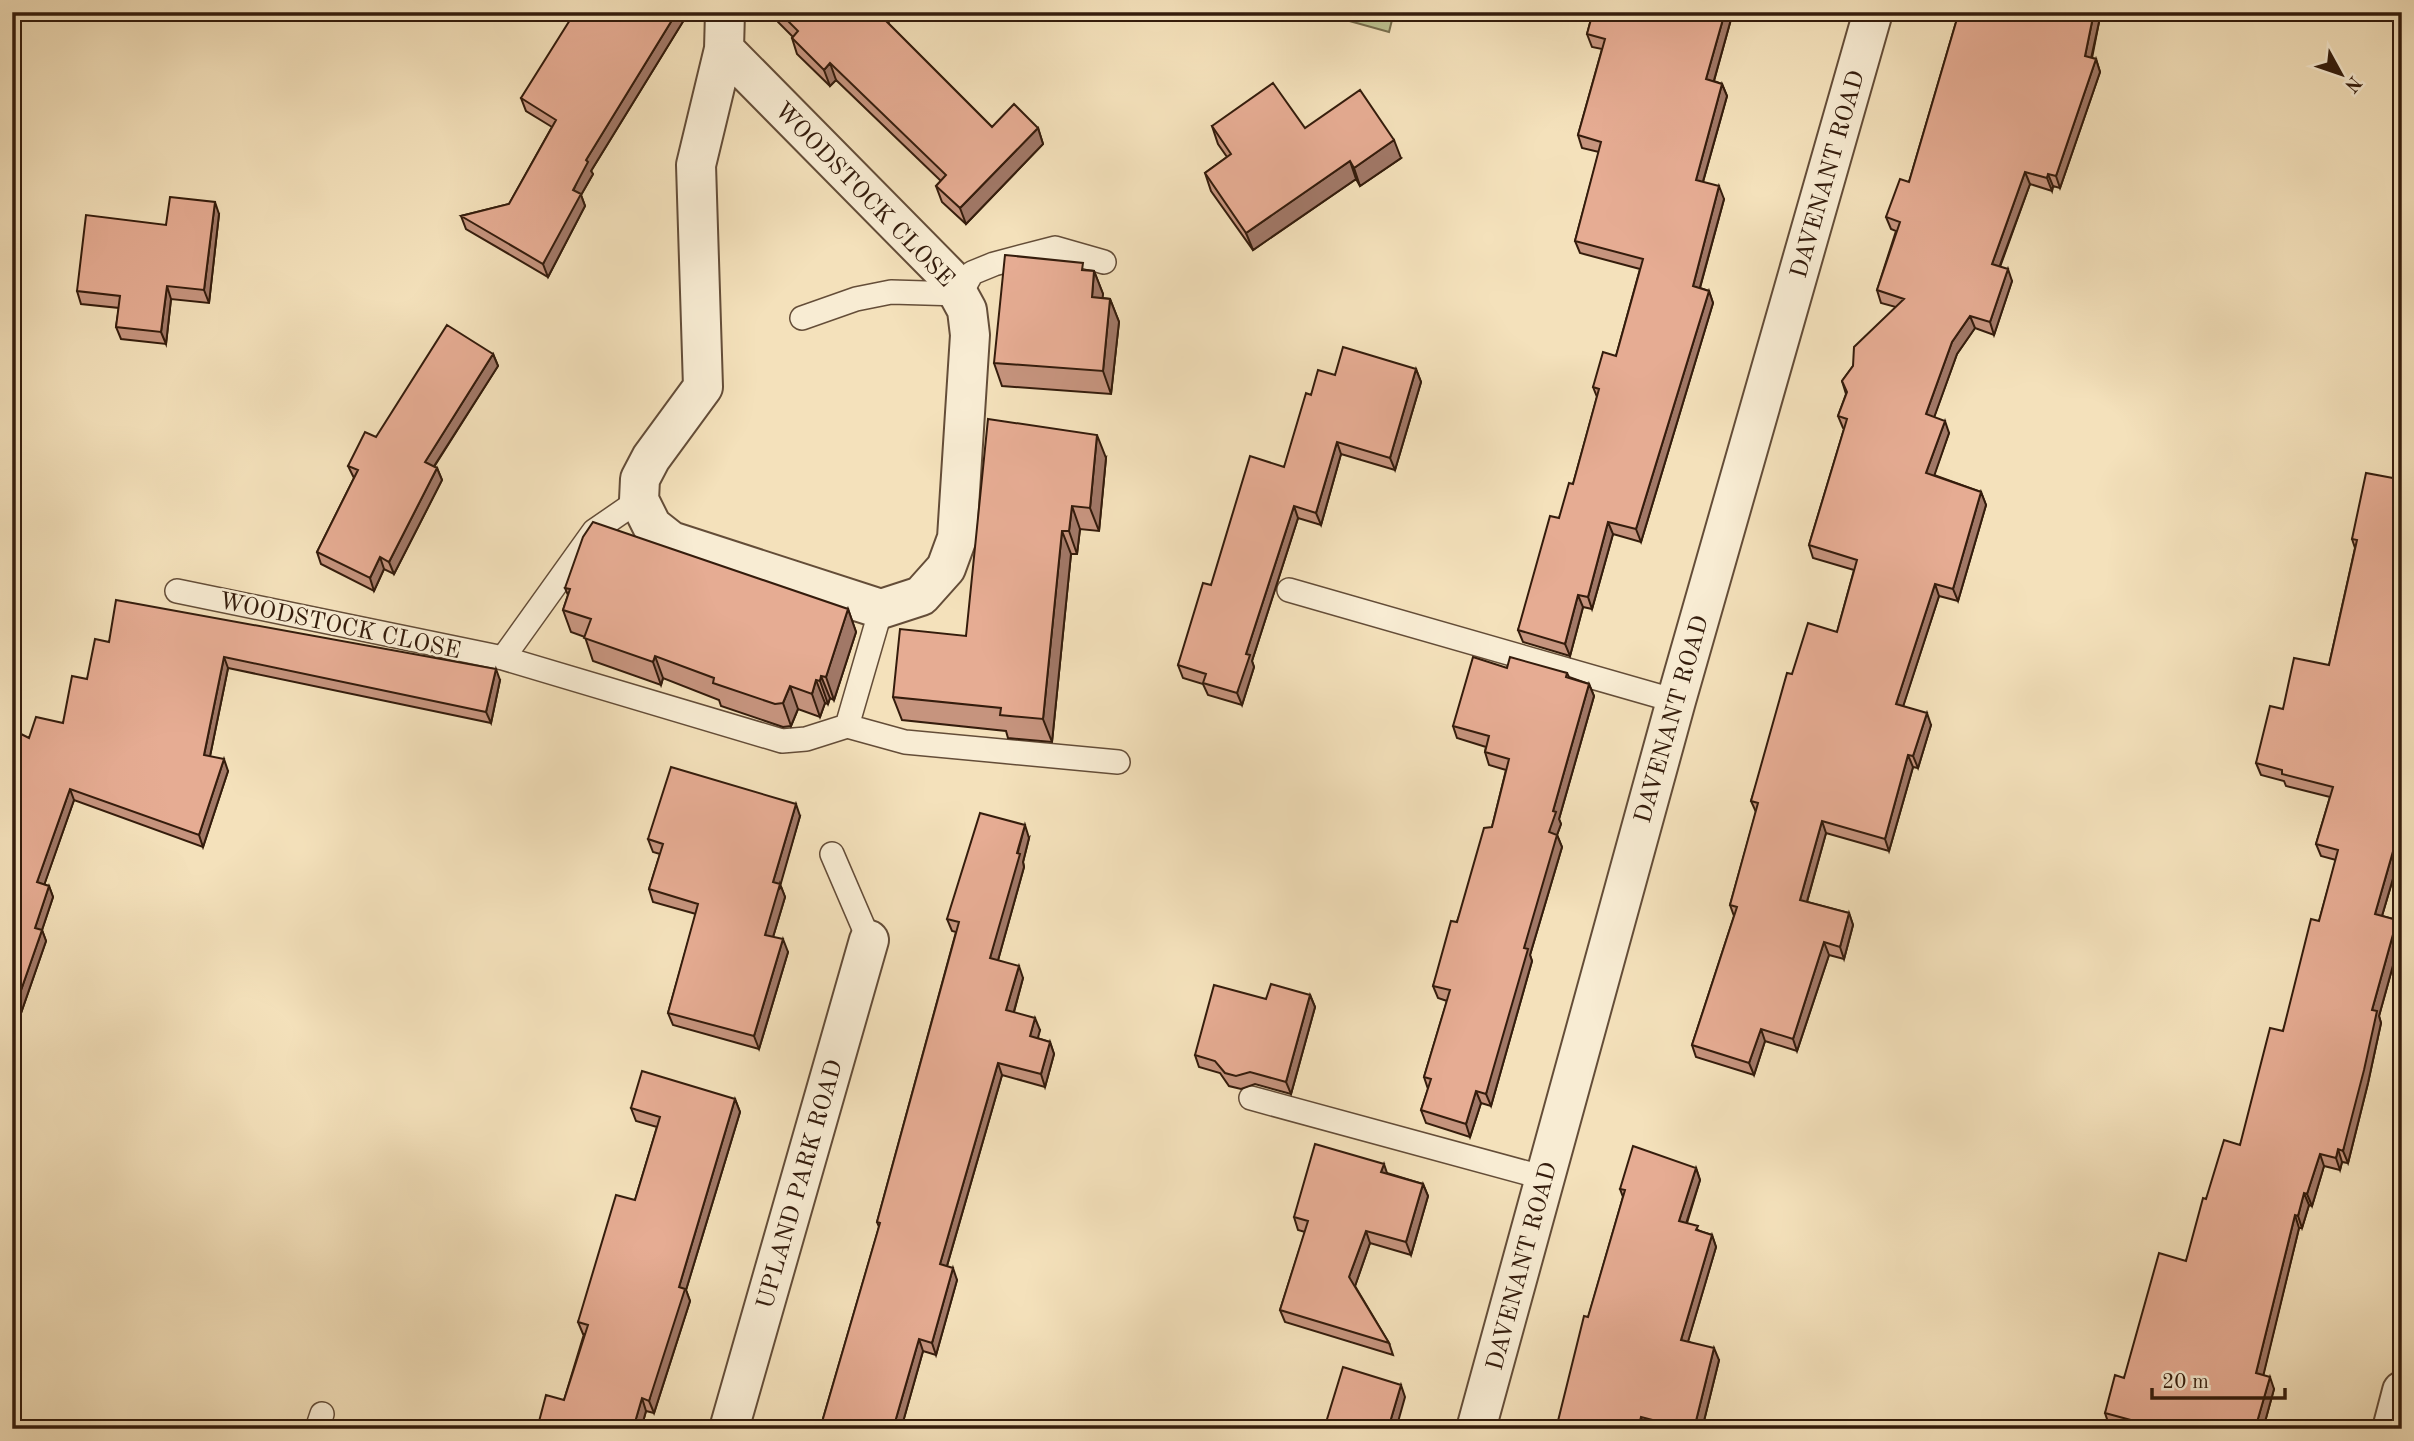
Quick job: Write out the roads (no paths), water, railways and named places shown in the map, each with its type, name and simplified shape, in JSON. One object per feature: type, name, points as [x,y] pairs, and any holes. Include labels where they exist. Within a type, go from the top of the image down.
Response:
[{"type":"street","name":"DAVENANT ROAD","points":[[1476,1429],[1676,701],[1873,12]]},
{"type":"street","name":"WOODSTOCK CLOSE","points":[[725,31],[949,277],[967,310],[970,335],[957,538],[946,568],[922,596],[881,609]]},
{"type":"street","name":"WOODSTOCK CLOSE","points":[[639,500],[640,479],[703,387],[696,165],[725,31]]},
{"type":"street","points":[[639,500],[652,526],[671,541],[881,609]]},
{"type":"street","name":"UPLAND PARK ROAD","points":[[729,1429],[869,940]]},
{"type":"street","points":[[2392,1429],[2402,1391]]},
{"type":"lane","points":[[802,318],[856,299],[891,292],[960,294],[972,273],[994,264],[1055,248],[1104,262]]},
{"type":"lane","points":[[503,659],[594,531],[639,500]]},
{"type":"lane","points":[[1289,590],[1676,701]]},
{"type":"lane","name":"WOODSTOCK CLOSE","points":[[177,591],[503,659],[782,741],[806,739],[847,726]]},
{"type":"lane","points":[[881,609],[847,726],[905,741],[1118,762]]},
{"type":"lane","points":[[832,854],[869,940]]},
{"type":"lane","points":[[1251,1098],[1545,1178]]}]
